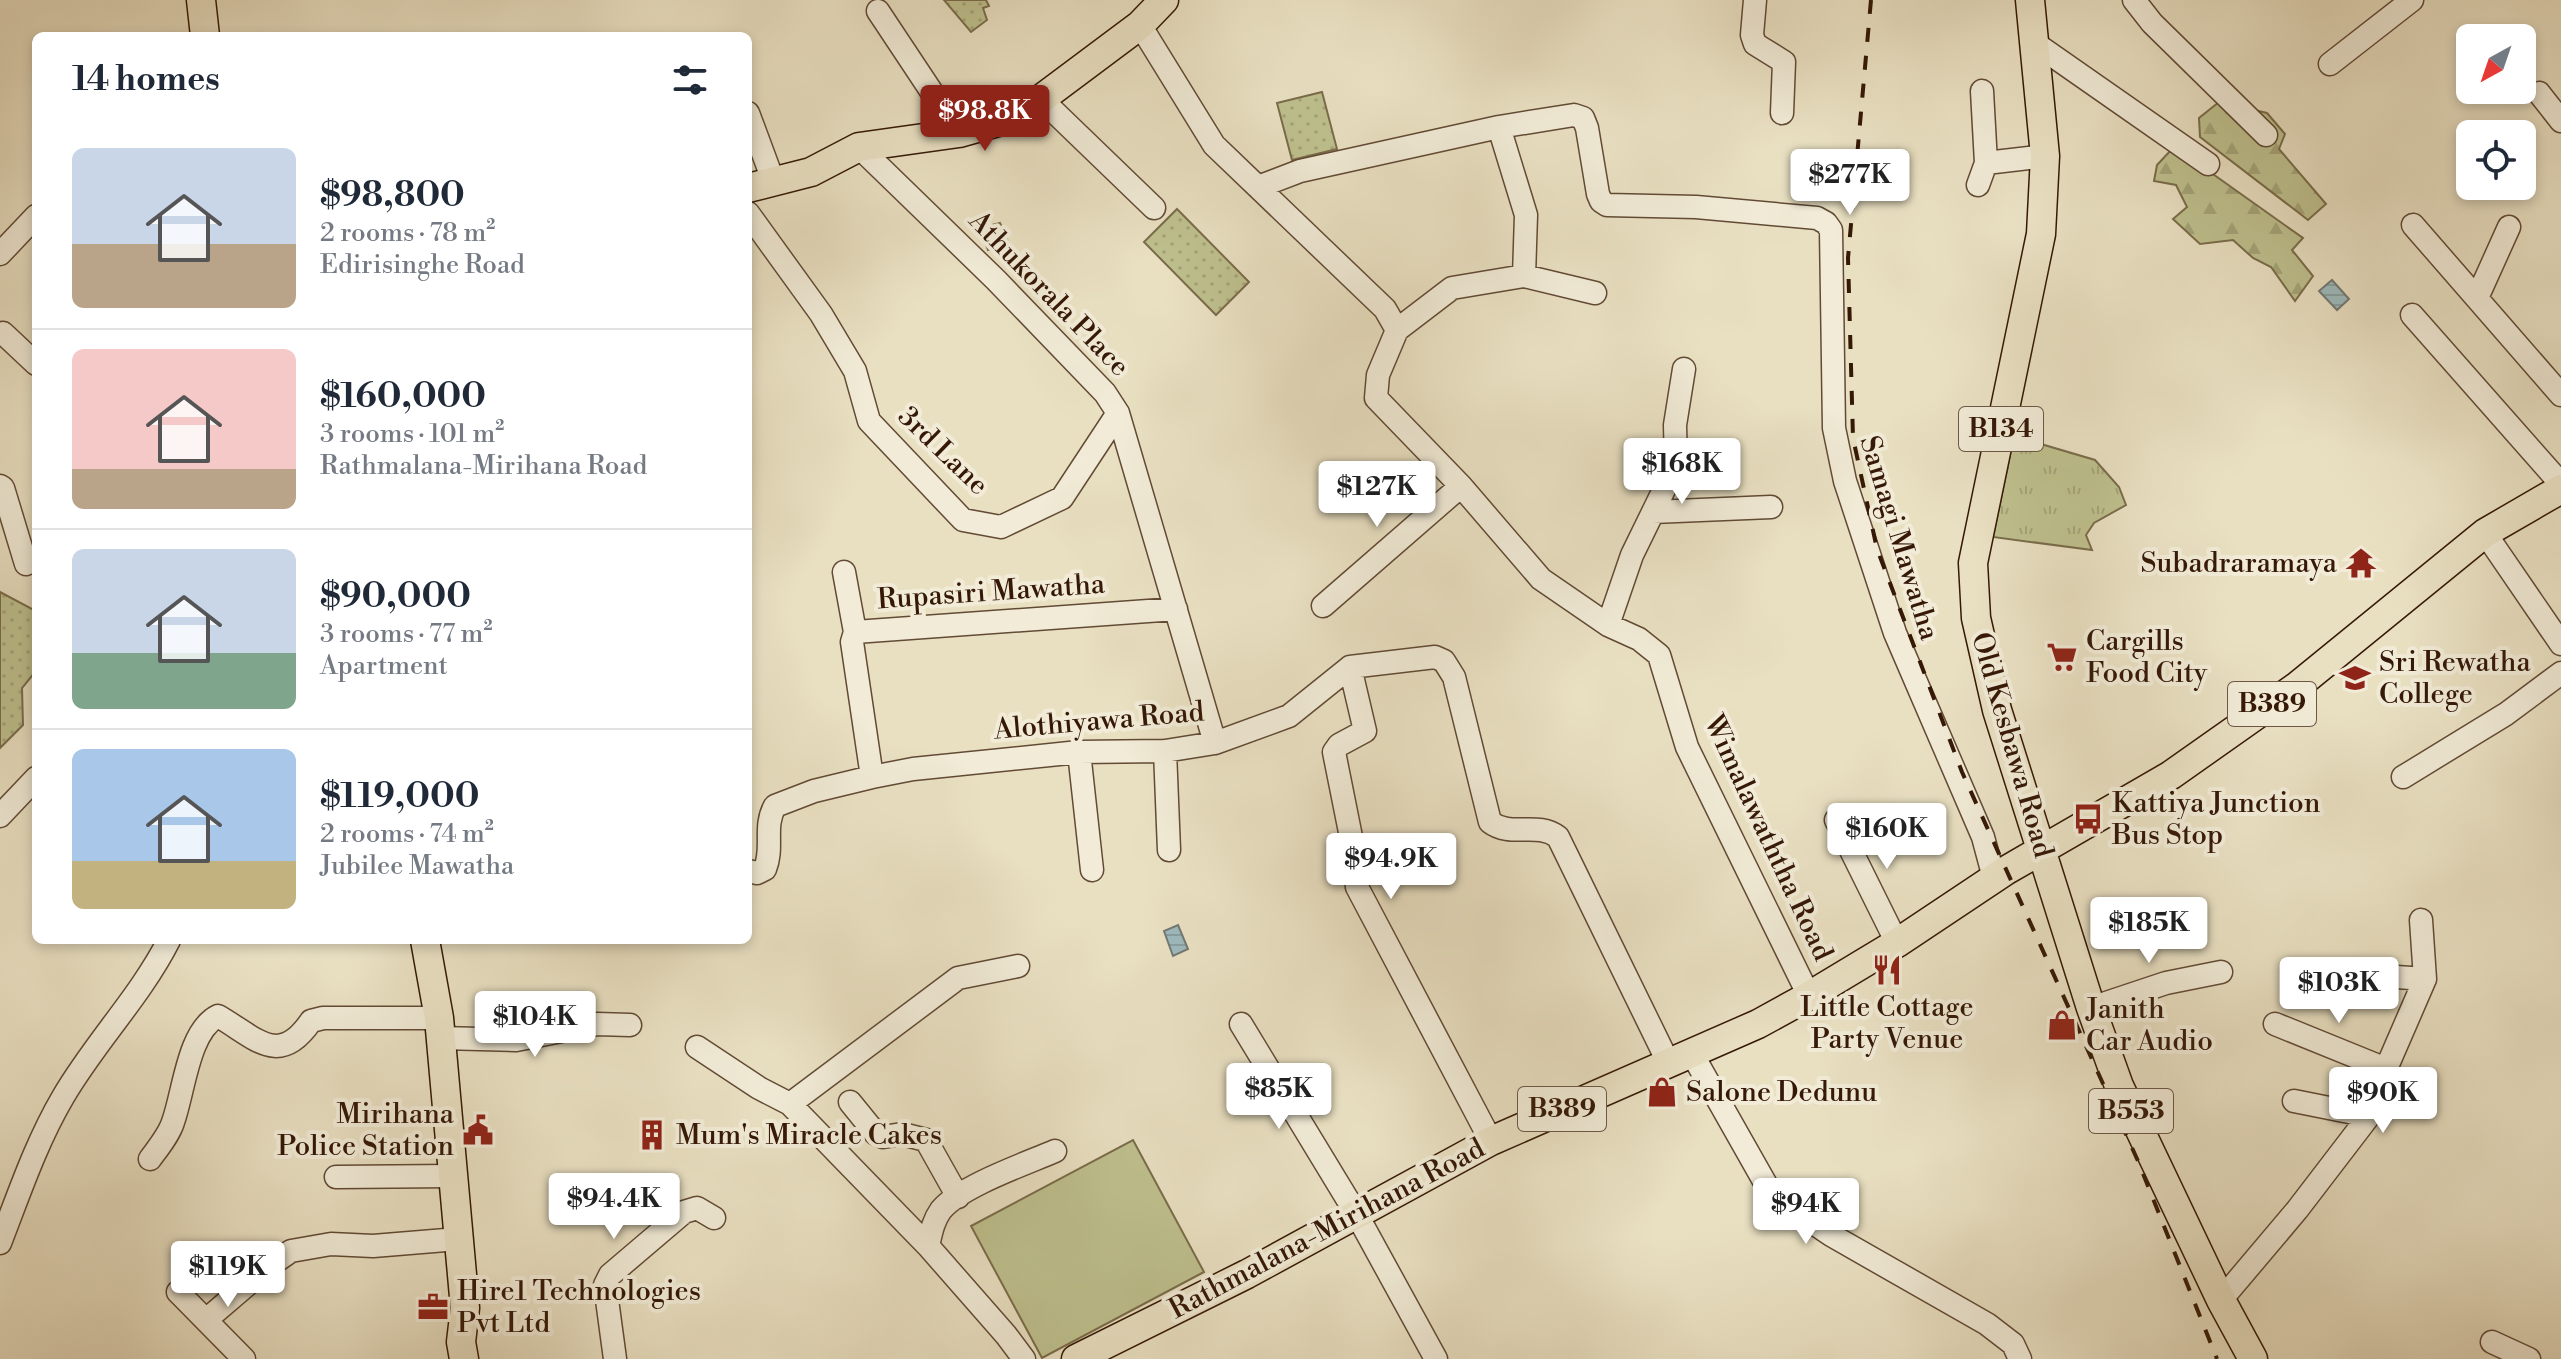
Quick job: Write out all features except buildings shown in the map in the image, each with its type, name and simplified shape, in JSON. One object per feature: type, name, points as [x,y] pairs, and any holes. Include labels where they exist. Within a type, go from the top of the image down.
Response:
[{"type":"main road","points":[[201,0],[205,32]]},
{"type":"main road","points":[[761,186],[811,172],[859,147],[959,133],[1005,120],[1041,99],[1140,25],[1164,0]]},
{"type":"main road","name":"Old Kesbawa Road","points":[[2030,0],[2045,156],[2041,234],[1973,563],[1976,618],[1997,710],[2091,1008],[2119,1086],[2221,1300],[2253,1359]]},
{"type":"main road","name":"B389","points":[[2041,850],[2171,775],[2296,687],[2485,533],[2561,486]]},
{"type":"main road","name":"Rathmalana-Mirihana Road","points":[[1076,1359],[1162,1318],[1491,1141],[1758,1024],[1897,943],[2041,850]]},
{"type":"main road","points":[[426,944],[440,1028],[465,1308],[461,1342],[464,1359]]},
{"type":"main road","points":[[465,1308],[478,1341],[480,1359]]},
{"type":"street","points":[[1755,0],[1752,35],[1755,44],[1784,62],[1782,113]]},
{"type":"street","points":[[2134,0],[2152,23],[2266,135]]},
{"type":"street","points":[[2330,64],[2412,0]]},
{"type":"street","points":[[878,11],[959,133]]},
{"type":"street","points":[[1140,25],[1214,145],[1385,309],[1397,330],[1452,288],[1524,276],[1595,293]]},
{"type":"street","points":[[2036,44],[2208,164]]},
{"type":"street","points":[[1978,185],[1986,163],[1982,91]]},
{"type":"street","points":[[2539,93],[2561,121]]},
{"type":"street","points":[[1041,99],[1154,208]]},
{"type":"street","name":"Samagi Mawatha","points":[[1258,187],[1300,171],[1499,127],[1574,115],[1583,118],[1587,128],[1598,194],[1607,205],[1696,207],[1817,218],[1826,223],[1831,230],[1834,428],[1845,481],[1895,633],[1983,837],[1994,878]]},
{"type":"street","points":[[1499,127],[1526,215],[1524,276]]},
{"type":"street","points":[[752,135],[761,186]]},
{"type":"street","name":"Athukorala Place","points":[[859,147],[996,280],[1105,393],[1118,413],[1215,743]]},
{"type":"street","points":[[1986,163],[2045,156]]},
{"type":"street","name":"3rd Lane","points":[[752,219],[821,314],[855,371],[869,421],[963,520],[1001,527],[1062,498],[1118,413]]},
{"type":"street","points":[[0,254],[32,220]]},
{"type":"street","points":[[2413,225],[2561,395]]},
{"type":"street","points":[[2477,298],[2509,227]]},
{"type":"street","points":[[2412,315],[2561,486]]},
{"type":"street","name":"Wimalawaththa Road","points":[[1397,330],[1378,375],[1376,398],[1461,486],[1541,579],[1608,625],[1639,639],[1659,655],[1687,747],[1809,996]]},
{"type":"street","points":[[3,333],[32,360]]},
{"type":"street","points":[[1608,625],[1632,555],[1676,465],[1675,425],[1684,369]]},
{"type":"street","points":[[0,486],[26,564]]},
{"type":"street","points":[[1323,606],[1461,486]]},
{"type":"street","points":[[1653,512],[1771,507]]},
{"type":"street","points":[[2485,533],[2561,644]]},
{"type":"street","points":[[844,572],[855,632]]},
{"type":"street","name":"Rupasiri Mawatha","points":[[872,777],[852,642],[855,632],[1176,609]]},
{"type":"street","points":[[1491,1141],[1357,887],[1352,842],[1334,752],[1339,745],[1365,731],[1350,667],[1435,657],[1444,661],[1454,677],[1490,822],[1503,829],[1517,831],[1539,828],[1558,837],[1680,1057],[1772,1195],[1831,1235],[1987,1324],[2013,1344],[2020,1359]]},
{"type":"street","name":"Alothiyawa Road","points":[[872,777],[913,769],[1079,752],[1165,751],[1215,743],[1289,716],[1350,667]]},
{"type":"street","points":[[2403,777],[2506,714],[2561,673]]},
{"type":"street","points":[[1165,751],[1169,850]]},
{"type":"street","points":[[1079,752],[1092,870]]},
{"type":"street","points":[[752,872],[765,869],[770,857],[768,823],[775,806],[814,791],[872,777]]},
{"type":"street","points":[[0,816],[32,782]]},
{"type":"street","points":[[1836,820],[1897,943]]},
{"type":"street","points":[[2221,1300],[2297,1210],[2369,1116],[2425,979],[2421,920]]},
{"type":"street","points":[[0,1243],[42,1136],[63,1096],[157,965],[167,944]]},
{"type":"street","points":[[790,1104],[958,978],[1018,966]]},
{"type":"street","points":[[2310,971],[2425,979]]},
{"type":"street","points":[[2091,1008],[2166,983],[2221,972]]},
{"type":"street","points":[[150,1159],[172,1126],[198,1036],[208,1021],[218,1016],[269,1046],[287,1046],[299,1038],[311,1021],[323,1018],[440,1028],[516,1040],[597,1024],[630,1025]]},
{"type":"street","points":[[1241,1024],[1357,1215],[1436,1359]]},
{"type":"street","points":[[2275,1024],[2386,1069]]},
{"type":"street","points":[[697,1047],[759,1088],[790,1104],[928,1246],[1024,1359]]},
{"type":"street","points":[[2294,1101],[2369,1116]]},
{"type":"street","points":[[850,1102],[876,1134],[883,1137],[902,1134],[926,1140],[958,1197]]},
{"type":"street","points":[[928,1246],[934,1220],[943,1208],[996,1176],[1055,1151]]},
{"type":"street","points":[[336,1177],[453,1176]]},
{"type":"street","points":[[615,1359],[605,1285],[610,1275],[684,1212],[697,1208],[714,1218]]},
{"type":"street","points":[[206,1320],[291,1251],[331,1244],[373,1246],[458,1239]]},
{"type":"street","points":[[178,1292],[244,1359]]},
{"type":"street","points":[[2492,1342],[2529,1359]]},
{"type":"green space","points":[[944,0],[986,0],[989,6],[983,8],[987,20],[971,32]]},
{"type":"green space","points":[[1322,92],[1337,149],[1292,160],[1277,103]]},
{"type":"green space","points":[[2219,102],[2267,113],[2285,134],[2279,149],[2326,204],[2308,220],[2200,137],[2199,118]]},
{"type":"green space","points":[[2171,150],[2179,150],[2303,238],[2292,250],[2313,276],[2295,301],[2271,267],[2253,258],[2233,240],[2200,244],[2173,219],[2187,207],[2176,185],[2154,181],[2157,165]]},
{"type":"green space","points":[[1177,209],[1249,282],[1216,315],[1144,242]]},
{"type":"green space","points":[[1000,223],[1009,244],[988,250],[980,228]]},
{"type":"green space","points":[[2014,436],[2095,460],[2119,487],[2126,505],[2094,523],[2086,535],[2092,550],[1993,537]]},
{"type":"green space","points":[[0,592],[32,609],[32,676],[22,688],[23,725],[0,748]]},
{"type":"green space","points":[[1133,1140],[1204,1272],[1042,1358],[971,1226]]},
{"type":"water","points":[[2332,280],[2349,299],[2337,310],[2319,291]]},
{"type":"water","points":[[1178,925],[1188,949],[1173,956],[1164,931]]},
{"type":"railway","points":[[1871,0],[1848,258],[1853,438],[1877,549],[1962,772],[2138,1161],[2217,1359]]},
{"type":"place","name":"Subadraramaya","points":[[2361,563]]},
{"type":"place","name":"Cargills Food City","points":[[2062,657]]},
{"type":"place","name":"Sri Rewatha College","points":[[2355,678]]},
{"type":"place","name":"Kattiya Junction Bus Stop","points":[[2088,819]]},
{"type":"place","name":"Little Cottage Party Venue","points":[[1887,970]]},
{"type":"place","name":"Janith Car Audio","points":[[2062,1025]]},
{"type":"place","name":"Salone Dedunu","points":[[1662,1092]]},
{"type":"place","name":"Mirihana Police Station","points":[[478,1130]]},
{"type":"place","name":"Mum's Miracle Cakes","points":[[652,1135]]},
{"type":"place","name":"Hire1 Technologies Pvt Ltd","points":[[433,1307]]}]
